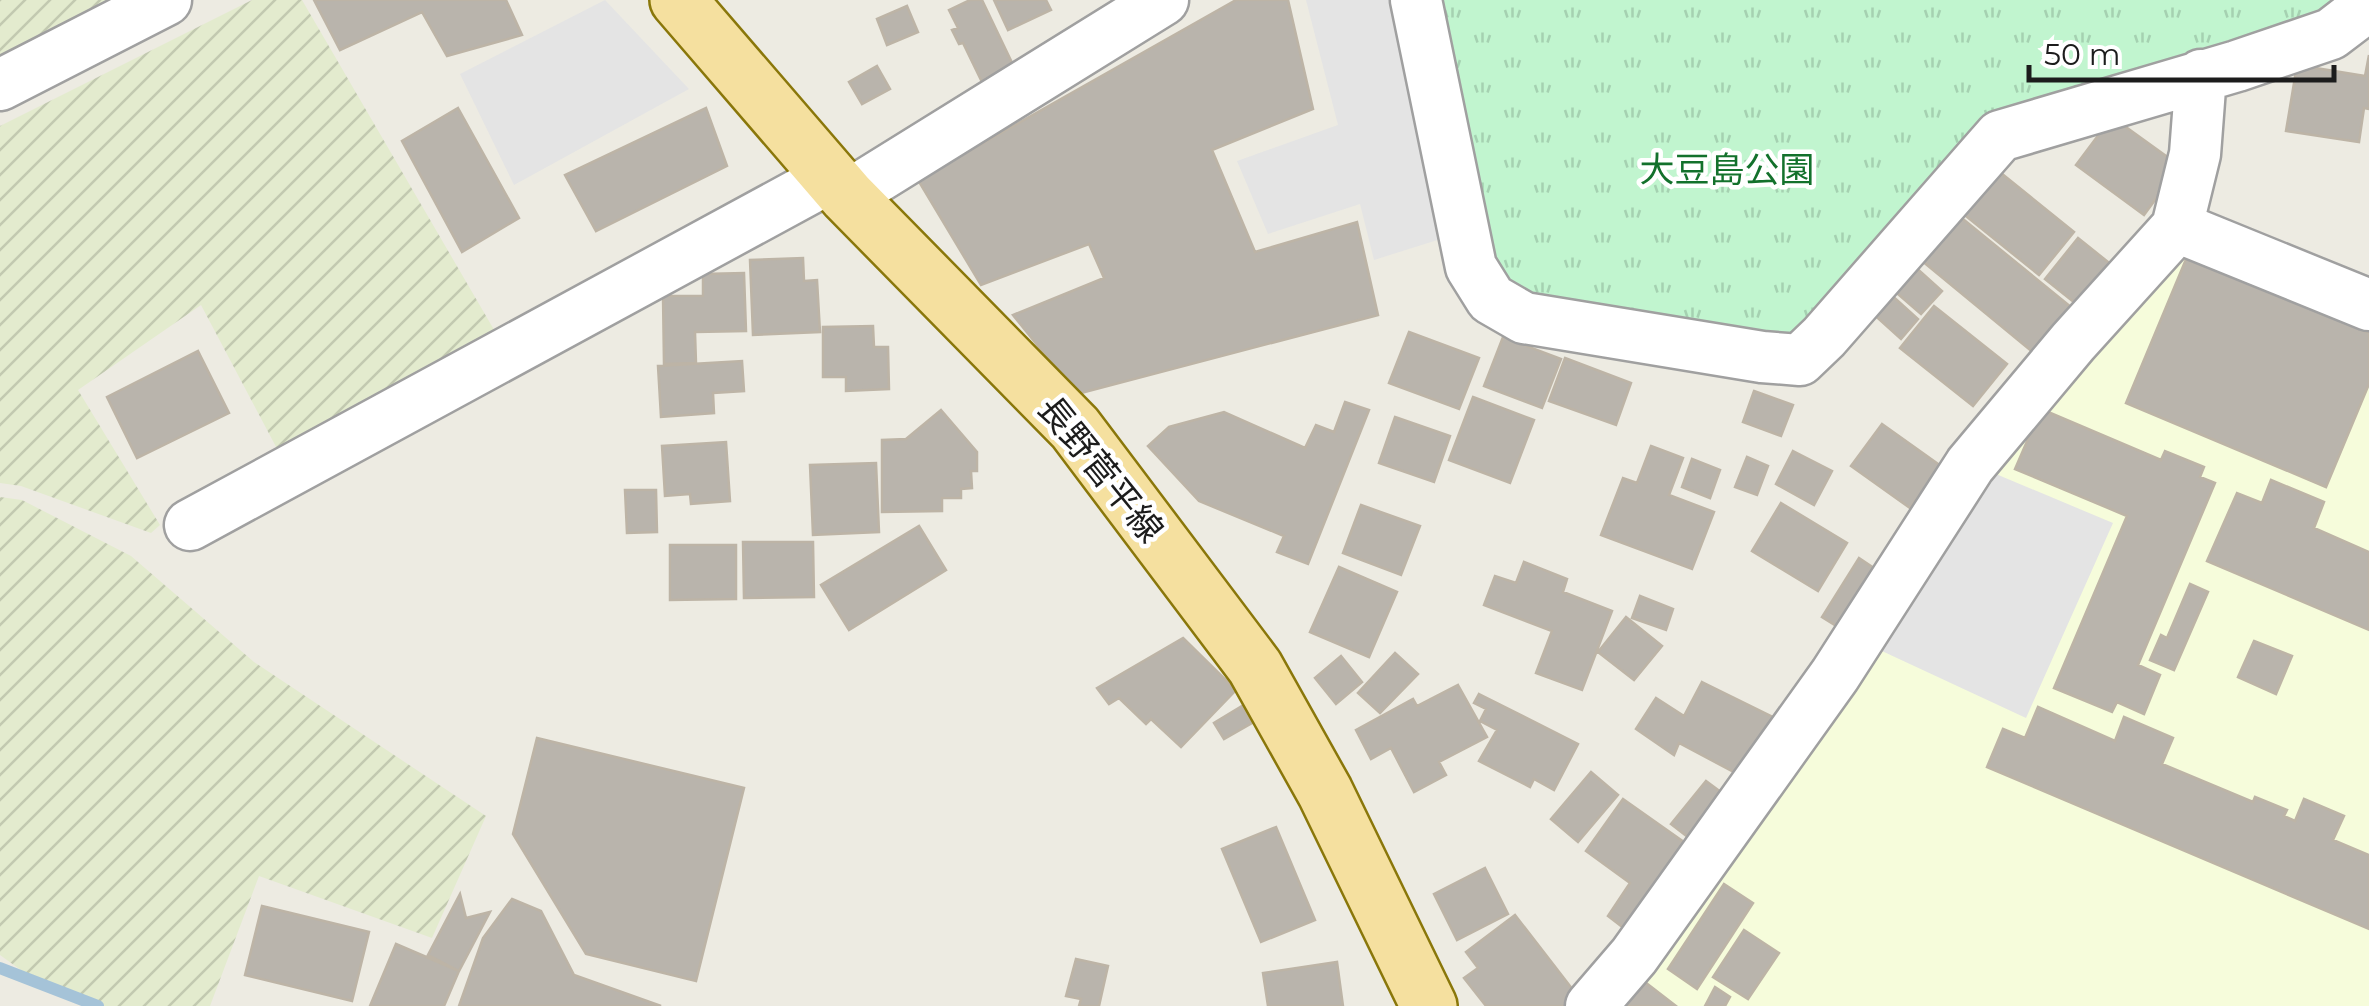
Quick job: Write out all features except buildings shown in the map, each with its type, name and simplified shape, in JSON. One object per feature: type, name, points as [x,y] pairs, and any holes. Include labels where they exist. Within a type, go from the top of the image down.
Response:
[{"type":"main road","name":"長野菅平線","points":[[678,0],[839,186],[1075,428],[1255,667],[1325,792],[1429,1006]]},
{"type":"street","points":[[0,86],[166,0]]},
{"type":"street","points":[[190,525],[839,186],[1163,0]]},
{"type":"street","points":[[1416,0],[1471,268],[1491,298],[1524,318],[1800,360],[1824,338],[2000,136],[2331,34],[2369,5]]},
{"type":"street","points":[[1591,1006],[1634,956],[1835,675],[1970,465],[2073,342],[2177,227],[2195,154],[2201,75]]},
{"type":"street","points":[[2177,227],[2369,306]]},
{"type":"shaded area","points":[[0,0],[130,0],[0,67]]},
{"type":"shaded area","points":[[252,0],[302,0],[500,340],[283,460],[201,305],[78,390],[160,525],[151,533],[21,486],[0,483],[0,126]]},
{"type":"shaded area","points":[[605,0],[689,89],[514,185],[460,74]]},
{"type":"shaded area","points":[[1306,0],[1393,0],[1447,237],[1374,260],[1360,204],[1268,234],[1237,161],[1338,125]]},
{"type":"shaded area","points":[[2174,243],[2369,324],[2369,1006],[1610,1006],[1982,464]]},
{"type":"shaded area","points":[[1984,469],[2113,523],[2026,718],[1869,645]]},
{"type":"shaded area","points":[[0,497],[22,500],[131,556],[254,662],[486,816],[432,938],[259,876],[210,1006],[98,1006],[36,981],[0,955]]},
{"type":"green space","name":"大豆島公園","points":[[1432,0],[2344,0],[2313,29],[1990,129],[1795,341],[1552,306],[1490,278]]},
{"type":"waterway","points":[[0,968],[98,1006]]}]
